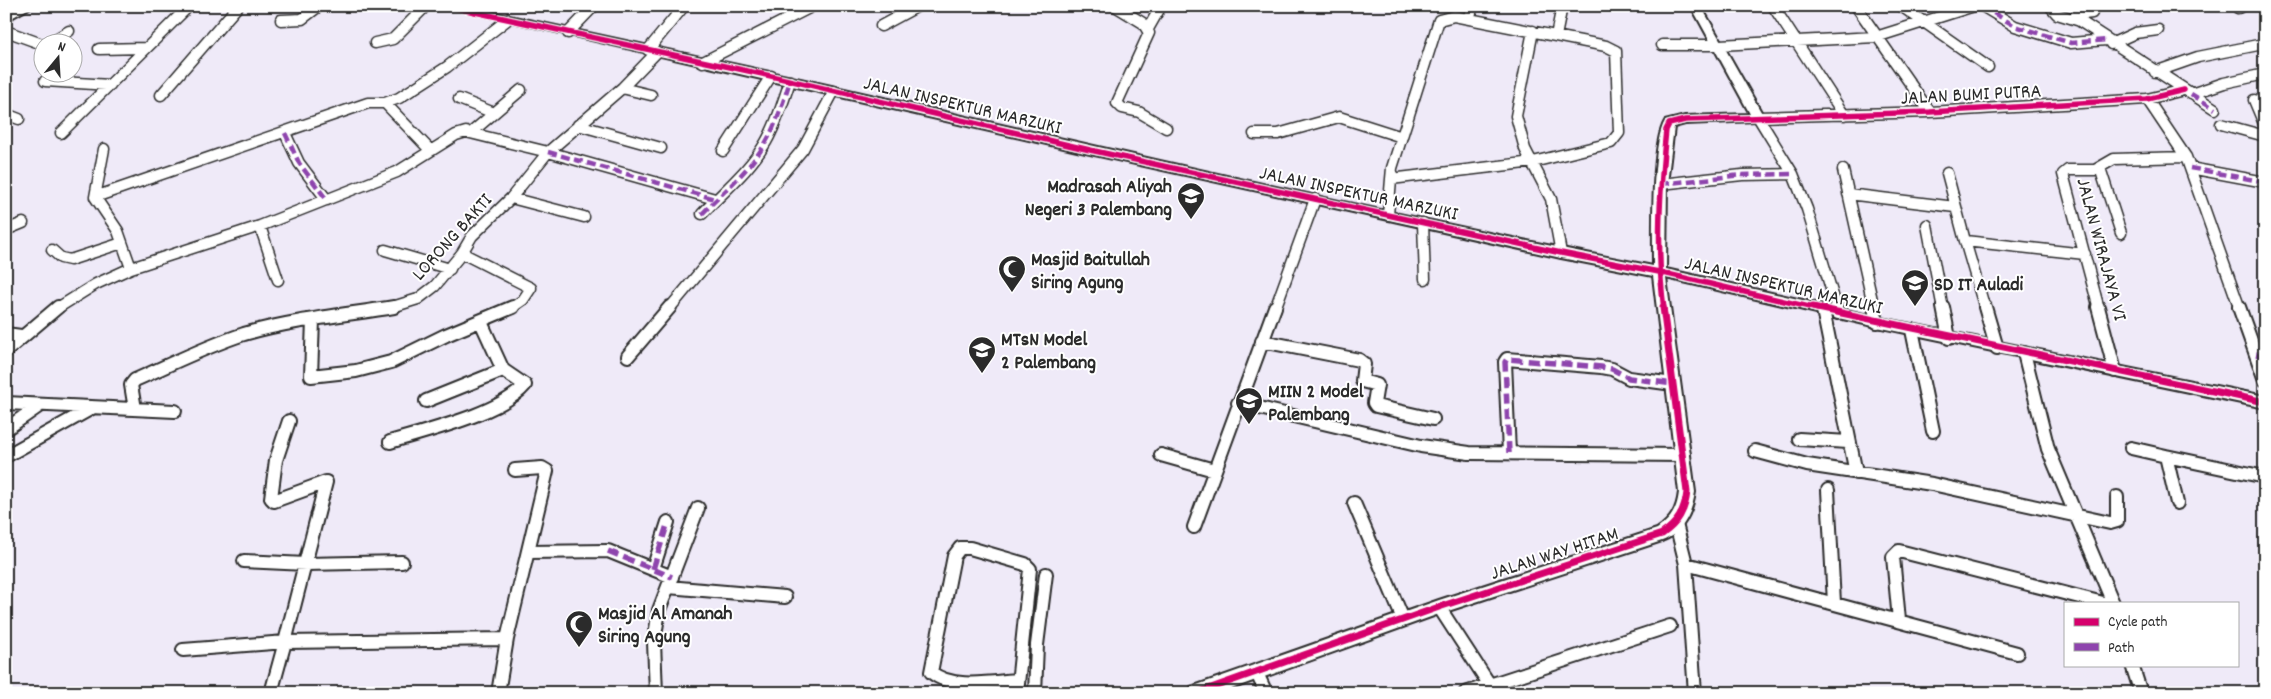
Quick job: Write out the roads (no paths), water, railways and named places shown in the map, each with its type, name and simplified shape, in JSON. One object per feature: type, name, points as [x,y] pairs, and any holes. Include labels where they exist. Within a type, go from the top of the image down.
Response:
[{"type":"street","points":[[6,18],[28,6]]},
{"type":"street","points":[[61,133],[189,6]]},
{"type":"street","points":[[161,95],[238,6]]},
{"type":"street","points":[[281,20],[297,21],[305,19],[319,6]]},
{"type":"street","points":[[375,43],[393,39],[426,6]]},
{"type":"street","name":"JALAN INSPEKTUR MARZUKI","points":[[447,6],[772,76],[1090,150],[1561,253],[1659,272],[1948,338],[2115,371],[2264,404]]},
{"type":"street","points":[[568,33],[594,6]]},
{"type":"street","name":"LORONG BAKTI","points":[[135,409],[131,385],[134,380],[212,346],[246,334],[313,320],[396,307],[418,299],[435,286],[462,253],[472,236],[511,198],[548,152],[622,88],[652,51],[684,6]]},
{"type":"street","points":[[703,62],[813,6]]},
{"type":"street","points":[[881,26],[918,6]]},
{"type":"street","points":[[1115,6],[1143,23],[1148,29]]},
{"type":"street","points":[[1161,6],[1148,29],[1149,33],[1117,103],[1120,107],[1140,113],[1146,120],[1166,128]]},
{"type":"street","points":[[1469,19],[1473,6]]},
{"type":"street","points":[[1556,36],[1562,6]]},
{"type":"street","points":[[1696,6],[1758,117],[1793,174],[1809,216],[1838,313]]},
{"type":"street","points":[[1773,6],[1844,116]]},
{"type":"street","points":[[1856,6],[1930,112]]},
{"type":"street","points":[[1900,6],[1926,22],[1988,67]]},
{"type":"street","points":[[1982,6],[2015,26],[2071,42],[2109,42],[2135,33],[2158,30]]},
{"type":"street","points":[[2050,6],[2057,14],[2077,20],[2214,109]]},
{"type":"street","points":[[1662,45],[1719,45],[1876,37],[1968,7]]},
{"type":"street","points":[[2077,20],[2076,15],[2092,13]]},
{"type":"street","points":[[1388,215],[1391,179],[1438,20],[1448,16],[1469,19],[1606,46],[1616,51],[1619,133],[1616,139],[1604,146],[1533,162],[1391,179]]},
{"type":"street","points":[[95,197],[368,103],[385,103],[399,98],[447,67],[507,20]]},
{"type":"street","points":[[1533,31],[1516,116],[1520,139],[1551,200],[1561,253]]},
{"type":"street","points":[[6,32],[32,41]]},
{"type":"street","points":[[2155,72],[2198,57],[2263,44]]},
{"type":"street","points":[[99,49],[145,48]]},
{"type":"street","name":"JALAN BUMI PUTRA","points":[[1758,117],[1930,112],[2147,98],[2188,92],[2265,74]]},
{"type":"street","points":[[723,151],[772,76]]},
{"type":"street","points":[[702,214],[763,148],[774,126],[790,81]]},
{"type":"street","points":[[61,82],[110,85]]},
{"type":"street","points":[[622,88],[651,95]]},
{"type":"street","points":[[472,132],[520,90]]},
{"type":"street","points":[[628,356],[746,219],[803,149],[834,91]]},
{"type":"street","points":[[2147,98],[2186,157],[2260,355],[2265,380]]},
{"type":"street","points":[[459,99],[494,113]]},
{"type":"street","points":[[2254,100],[2265,126]]},
{"type":"street","points":[[385,103],[430,150]]},
{"type":"street","points":[[6,114],[19,119]]},
{"type":"street","points":[[1254,134],[1278,134],[1339,117],[1402,137]]},
{"type":"street","points":[[1696,693],[1686,564],[1676,524],[1685,507],[1687,492],[1684,455],[1659,272],[1661,184],[1666,130],[1669,124],[1685,120],[1758,117]]},
{"type":"street","points":[[2221,124],[2265,136]]},
{"type":"street","points":[[578,125],[662,148]]},
{"type":"street","points":[[6,352],[21,336],[52,311],[96,284],[132,268],[260,226],[397,172],[456,135],[472,132],[715,199]]},
{"type":"street","points":[[285,133],[299,163],[327,200]]},
{"type":"street","points":[[104,149],[95,197],[118,231],[132,268]]},
{"type":"street","name":"JALAN WIRAJAYA VI","points":[[2115,371],[2063,174],[2068,170],[2090,171],[2100,168],[2114,159],[2186,157]]},
{"type":"street","points":[[2100,168],[2121,233]]},
{"type":"street","points":[[2190,168],[2265,182]]},
{"type":"street","points":[[1843,170],[1877,322]]},
{"type":"street","points":[[1947,173],[1955,208],[1997,348]]},
{"type":"street","points":[[1661,184],[1742,175],[1793,174]]},
{"type":"street","points":[[1848,194],[1955,208]]},
{"type":"street","points":[[511,198],[584,217]]},
{"type":"street","points":[[1194,527],[1238,403],[1315,199]]},
{"type":"street","points":[[6,230],[23,223]]},
{"type":"street","points":[[1423,223],[1424,279]]},
{"type":"street","points":[[260,226],[278,280]]},
{"type":"street","points":[[1926,226],[1948,338]]},
{"type":"street","points":[[1965,240],[2085,254]]},
{"type":"street","points":[[52,250],[61,258],[70,260],[122,243]]},
{"type":"street","points":[[385,250],[450,269]]},
{"type":"street","points":[[313,320],[311,376],[346,374],[385,365],[447,335],[480,322],[527,296],[531,288],[462,253]]},
{"type":"street","points":[[1823,310],[1848,442],[1856,474]]},
{"type":"street","points":[[390,442],[484,410],[518,395],[524,390],[525,385],[503,370],[480,322]]},
{"type":"street","points":[[1912,330],[1933,430]]},
{"type":"street","points":[[6,334],[21,336]]},
{"type":"street","points":[[1262,341],[1359,360],[1364,364],[1362,381],[1378,386],[1374,403],[1376,406],[1433,419]]},
{"type":"street","points":[[2024,353],[2048,449],[2074,517],[2113,602]]},
{"type":"street","points":[[1508,453],[1505,362],[1507,360],[1601,366],[1615,370],[1629,378],[1673,384]]},
{"type":"street","points":[[426,401],[503,370]]},
{"type":"street","points":[[6,403],[175,411]]},
{"type":"street","points":[[1238,403],[1421,446],[1469,452],[1684,455]]},
{"type":"street","points":[[6,429],[39,406]]},
{"type":"street","points":[[6,456],[92,408]]},
{"type":"street","points":[[271,693],[326,482],[274,501],[271,498],[276,460],[289,421]]},
{"type":"street","points":[[1800,439],[1848,442]]},
{"type":"street","points":[[2130,448],[2265,477]]},
{"type":"street","points":[[1755,451],[1807,466],[1985,495],[2074,517],[2114,523],[2118,518],[2118,497]]},
{"type":"street","points":[[1161,455],[1214,470]]},
{"type":"street","points":[[2166,456],[2177,503]]},
{"type":"street","points":[[498,693],[507,639],[547,472],[542,468],[515,470]]},
{"type":"street","points":[[1828,490],[1834,603]]},
{"type":"street","points":[[1354,503],[1403,619]]},
{"type":"street","points":[[656,693],[654,642],[659,610],[698,508]]},
{"type":"street","points":[[653,568],[668,522]]},
{"type":"street","name":"JALAN WAY HITAM","points":[[1197,693],[1403,619],[1662,534],[1676,524]]},
{"type":"street","points":[[960,548],[970,548],[1024,564],[1030,569],[1017,686],[948,680],[936,677],[931,672],[954,556],[960,548]]},
{"type":"street","points":[[528,552],[608,551],[653,568],[670,582],[785,597]]},
{"type":"street","points":[[1899,620],[1893,557],[1899,551],[1906,551],[2099,602]]},
{"type":"street","points":[[244,561],[306,564],[402,562]]},
{"type":"street","points":[[1686,564],[2017,653]]},
{"type":"street","points":[[1035,693],[1037,645],[1046,574]]},
{"type":"street","points":[[1439,607],[1493,688]]},
{"type":"street","points":[[1465,693],[1493,688],[1670,626]]},
{"type":"street","points":[[183,650],[285,642],[507,639]]},
{"type":"street","points":[[2132,666],[2141,693]]},
{"type":"street","points":[[1256,671],[1266,693]]},
{"type":"place","name":"Madrasah Aliyah Negeri 3 Palembang","points":[[1191,220]]},
{"type":"place","name":"Masjid Baitullah Siring Agung","points":[[1012,293]]},
{"type":"place","name":"SD IT Auladi","points":[[1915,307]]},
{"type":"place","name":"MTsN Model 2 Palembang","points":[[982,374]]},
{"type":"place","name":"MIIN 2 Model Palembang","points":[[1249,425]]},
{"type":"place","name":"Masjid Al Amanah Siring Agung","points":[[579,648]]}]
